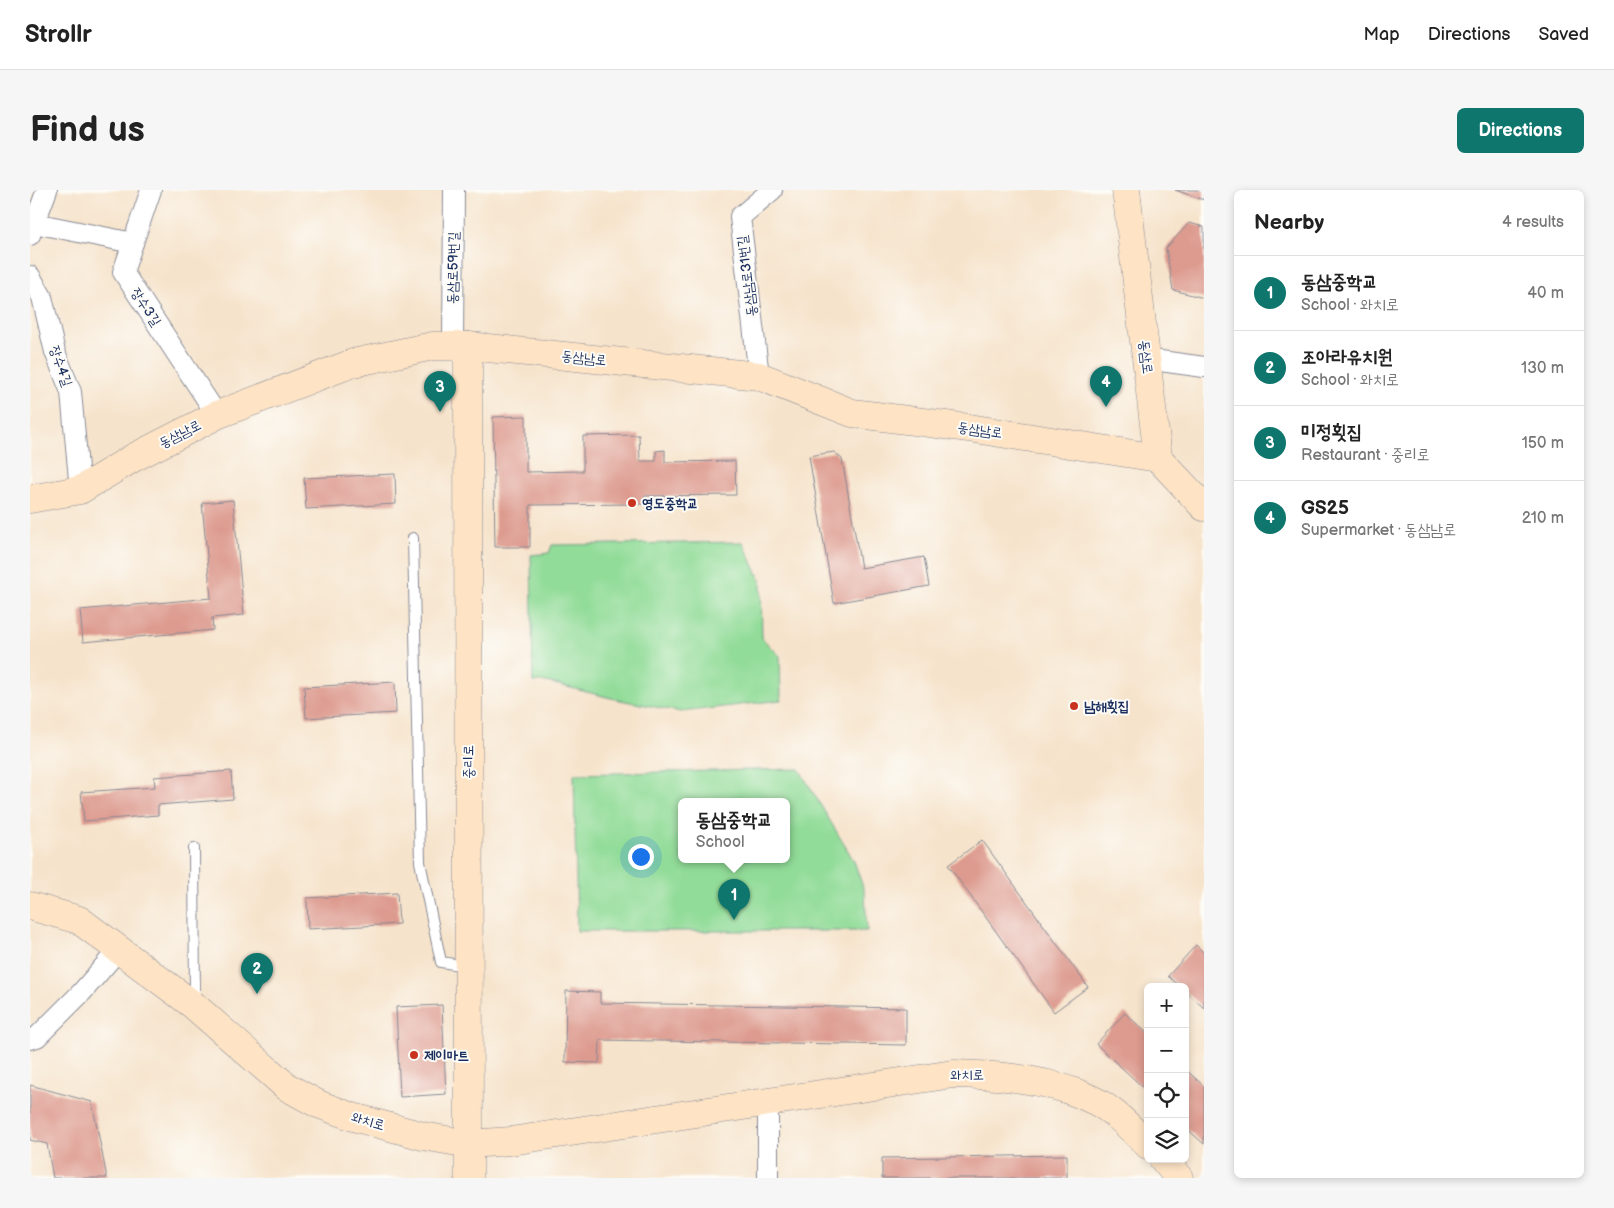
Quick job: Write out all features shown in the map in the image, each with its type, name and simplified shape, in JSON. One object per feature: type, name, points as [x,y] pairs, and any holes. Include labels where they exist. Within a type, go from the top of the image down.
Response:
[{"type":"street","points":[[47,190],[32,229],[133,243]]},
{"type":"street","name":"장수3길","points":[[151,190],[123,272],[217,415]]},
{"type":"street","name":"동삼로59번길","points":[[454,190],[460,346]]},
{"type":"street","name":"동삼남로31번길","points":[[759,376],[740,217],[772,190]]},
{"type":"street","name":"동삼로","points":[[1126,190],[1158,458]]},
{"type":"street","name":"장수4길","points":[[30,276],[42,297],[55,352],[71,392],[80,490]]},
{"type":"street","name":"동삼남로","points":[[30,499],[80,490],[133,458],[217,415],[353,363],[433,346],[460,346],[759,376],[852,414],[969,428],[1158,458]]},
{"type":"street","name":"중리로","points":[[460,346],[469,1178]]},
{"type":"street","points":[[1146,359],[1204,367]]},
{"type":"street","points":[[1158,458],[1204,507]]},
{"type":"street","name":"와치로","points":[[30,906],[79,920],[195,1007],[286,1087],[318,1104],[353,1117],[424,1136],[469,1144],[511,1141],[953,1074],[992,1075],[1066,1088],[1096,1101],[1119,1117],[1144,1141]]},
{"type":"street","points":[[30,1039],[37,1038],[82,992],[119,949]]},
{"type":"street","points":[[768,1102],[768,1178]]},
{"type":"street","points":[[1166,1163],[1179,1178]]},
{"type":"lane","points":[[413,538],[420,862],[441,962],[468,966]]},
{"type":"lane","points":[[194,848],[195,1007]]},
{"type":"green space","points":[[743,542],[761,582],[762,638],[780,656],[781,700],[681,712],[615,699],[547,682],[533,682],[531,555],[549,553],[552,545]]},
{"type":"green space","points":[[799,769],[854,861],[865,893],[867,931],[577,931],[574,774]]},
{"type":"building","points":[[1175,190],[1204,190],[1204,200]]},
{"type":"building","points":[[1189,223],[1204,227],[1204,298],[1173,290],[1166,248]]},
{"type":"building","points":[[526,416],[526,472],[583,471],[583,436],[639,435],[640,461],[656,461],[656,451],[665,450],[665,462],[735,461],[736,495],[644,496],[644,504],[530,505],[530,547],[495,547],[493,417]]},
{"type":"building","points":[[834,452],[842,459],[861,568],[924,557],[929,586],[834,603],[809,456]]},
{"type":"building","points":[[395,474],[396,504],[306,509],[304,478]]},
{"type":"building","points":[[233,500],[244,615],[212,618],[213,630],[83,642],[80,610],[211,598],[202,503]]},
{"type":"building","points":[[395,682],[396,713],[306,718],[304,687]]},
{"type":"building","points":[[231,771],[233,799],[158,805],[158,815],[84,821],[81,792],[155,787],[154,777]]},
{"type":"building","points":[[982,840],[1088,987],[1054,1012],[948,865]]},
{"type":"building","points":[[397,893],[399,924],[308,929],[307,898]]},
{"type":"building","points":[[1196,945],[1204,953],[1204,1008],[1189,995],[1189,983],[1176,983],[1168,976]]},
{"type":"building","points":[[566,991],[600,992],[600,1003],[906,1008],[906,1045],[600,1040],[599,1063],[565,1062]]},
{"type":"building","points":[[442,1005],[446,1094],[400,1097],[396,1007]]},
{"type":"building","points":[[1125,1013],[1144,1030],[1144,1088],[1096,1044]]},
{"type":"building","points":[[1189,1073],[1204,1086],[1204,1144],[1189,1131]]},
{"type":"building","points":[[30,1085],[92,1102],[107,1178],[53,1178],[47,1144],[30,1140]]},
{"type":"building","points":[[1067,1155],[1067,1178],[882,1178],[882,1158]]},
{"type":"place","name":"GS25","points":[[1106,407]]},
{"type":"place","name":"미정횟집","points":[[440,412]]},
{"type":"place","name":"영도중학교","points":[[632,503]]},
{"type":"place","name":"남해횟집","points":[[1074,706]]},
{"type":"place","name":"동삼중학교","points":[[734,920]]},
{"type":"place","name":"조아라유치원","points":[[257,994]]},
{"type":"place","name":"제이마트","points":[[414,1055]]}]
